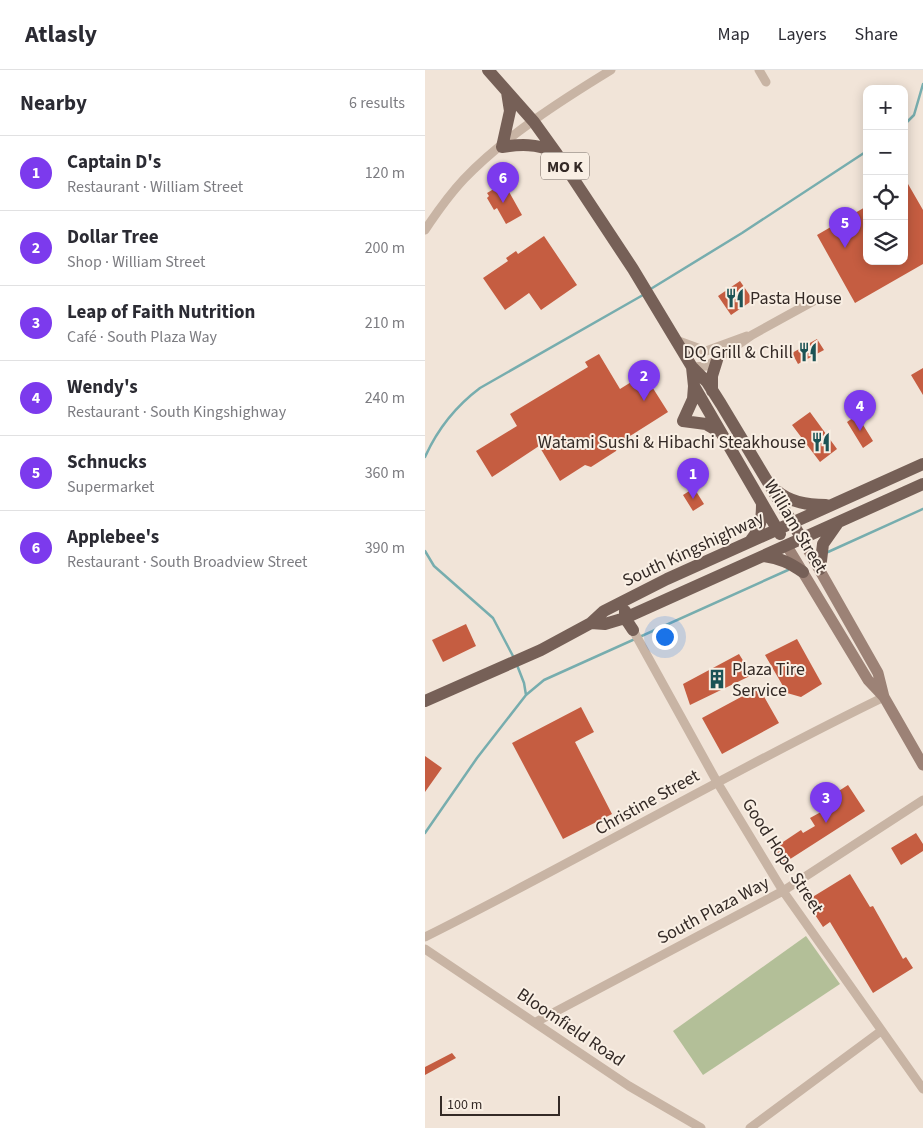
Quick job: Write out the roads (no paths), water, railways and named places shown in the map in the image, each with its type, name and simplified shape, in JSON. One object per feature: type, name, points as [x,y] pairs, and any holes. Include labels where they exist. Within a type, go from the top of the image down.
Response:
[{"type":"main road","name":"William Street","points":[[488,70],[534,122],[555,152],[633,269],[692,367],[712,391],[773,488],[878,673],[884,697]]},
{"type":"main road","points":[[507,92],[510,111],[502,147],[521,144],[540,146],[555,152]]},
{"type":"main road","points":[[712,391],[712,376],[717,360]]},
{"type":"main road","name":"William Street","points":[[692,367],[694,386],[720,433],[868,680],[884,697],[923,765]]},
{"type":"main road","points":[[694,386],[693,399],[683,421],[706,424],[720,433]]},
{"type":"main road","name":"South Kingshighway","points":[[425,701],[541,650],[591,623],[604,611],[636,594],[923,464]]},
{"type":"main road","name":"South Kingshighway","points":[[591,623],[605,624],[625,618],[923,484]]},
{"type":"main road","points":[[773,488],[786,498],[800,503],[831,506]]},
{"type":"main road","points":[[750,541],[759,530],[762,520],[762,503]]},
{"type":"main road","points":[[820,570],[823,544],[839,522]]},
{"type":"main road","points":[[764,556],[784,560],[803,572]]},
{"type":"main road","points":[[633,630],[625,618],[627,606],[636,594]]},
{"type":"main road","points":[[633,630],[641,611]]},
{"type":"street","points":[[425,230],[449,196],[466,177],[534,122],[611,70]]},
{"type":"street","points":[[759,70],[766,82]]},
{"type":"street","points":[[692,367],[707,366],[752,335],[819,298]]},
{"type":"street","points":[[676,340],[707,351],[752,335]]},
{"type":"street","name":"Good Hope Street","points":[[633,630],[641,648],[717,782],[783,891],[923,1089]]},
{"type":"street","name":"Christine Street","points":[[425,937],[538,880],[717,782],[884,697]]},
{"type":"street","name":"South Plaza Way","points":[[536,1022],[783,891],[923,800]]},
{"type":"street","name":"Bloomfield Road","points":[[425,949],[629,1086],[701,1128]]},
{"type":"street","points":[[750,1128],[881,1031]]},
{"type":"waterway","points":[[908,121],[914,115],[923,84]]},
{"type":"waterway","points":[[649,290],[742,233],[863,154]]},
{"type":"waterway","points":[[425,457],[448,418],[480,388],[643,295]]},
{"type":"waterway","points":[[828,552],[923,509]]},
{"type":"waterway","points":[[425,551],[434,566],[493,618],[514,658]]},
{"type":"waterway","points":[[526,695],[544,680],[788,570]]},
{"type":"waterway","points":[[425,833],[477,758],[526,695],[524,683],[517,665]]},
{"type":"place","name":"Applebee's","points":[[503,203]]},
{"type":"place","name":"Schnucks","points":[[845,248]]},
{"type":"place","name":"Pasta House","points":[[735,298]]},
{"type":"place","name":"DQ Grill & Chill","points":[[808,352]]},
{"type":"place","name":"Dollar Tree","points":[[644,401]]},
{"type":"place","name":"Wendy's","points":[[860,431]]},
{"type":"place","name":"Watami Sushi & Hibachi Steakhouse","points":[[821,442]]},
{"type":"place","name":"Captain D's","points":[[693,499]]},
{"type":"place","name":"Plaza Tire Service","points":[[717,679]]},
{"type":"place","name":"Leap of Faith Nutrition","points":[[826,823]]}]
